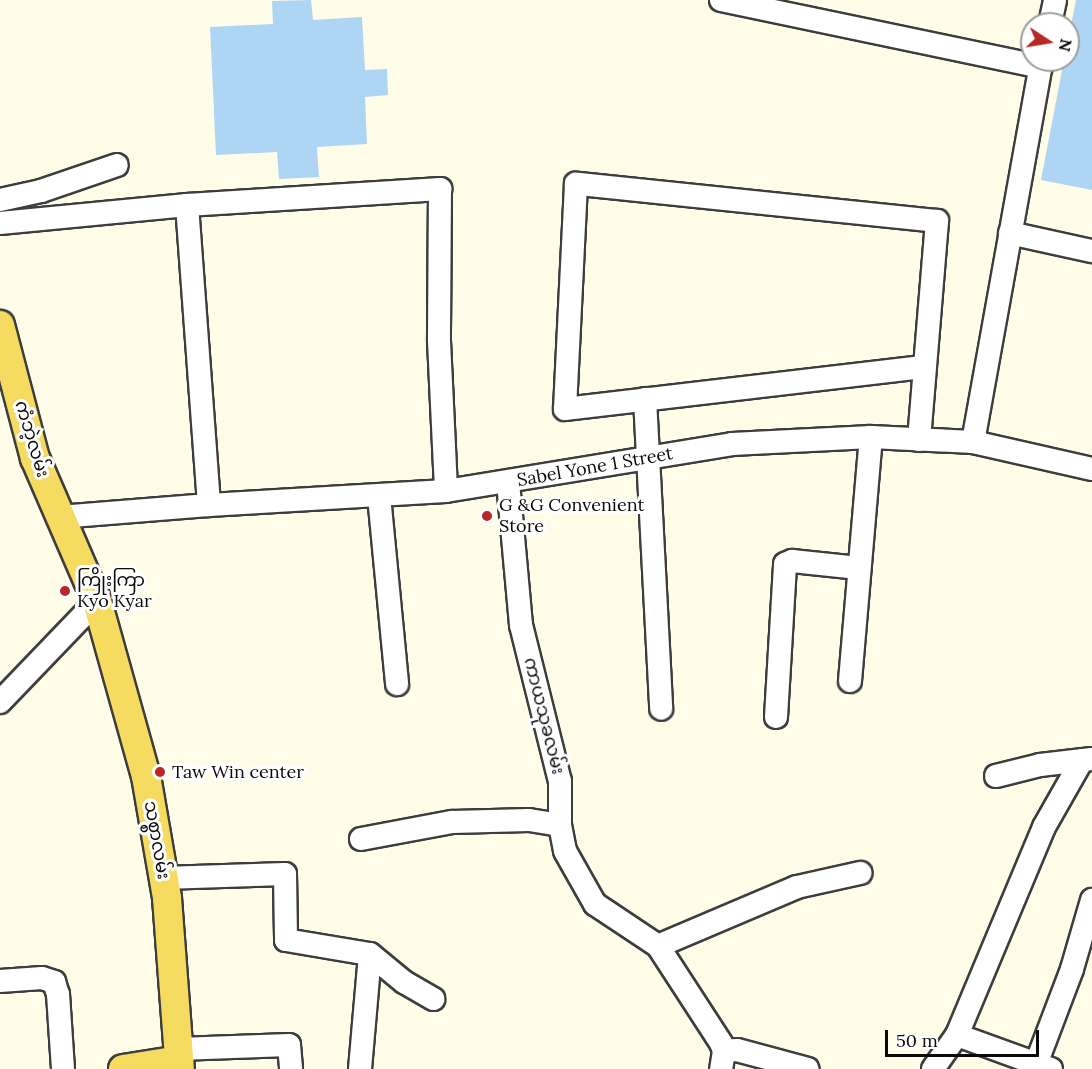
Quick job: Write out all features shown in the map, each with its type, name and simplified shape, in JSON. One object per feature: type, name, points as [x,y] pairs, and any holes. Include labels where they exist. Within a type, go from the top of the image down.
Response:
[{"type":"main road","name":"ကံဘဲ့လမ်း","points":[[0,325],[35,458],[59,517]]},
{"type":"main road","name":"သစ္စာလမ်း","points":[[59,517],[97,601],[146,776],[163,878],[179,1059]]},
{"type":"main road","points":[[123,1069],[179,1059]]},
{"type":"street","points":[[721,0],[1020,59]]},
{"type":"street","points":[[973,442],[1040,72]]},
{"type":"street","points":[[0,200],[41,191],[117,165]]},
{"type":"street","points":[[919,440],[925,367],[937,221],[576,184],[565,409],[925,367]]},
{"type":"street","points":[[0,223],[187,205],[440,189],[439,341],[446,491]]},
{"type":"street","points":[[187,205],[209,505]]},
{"type":"street","points":[[1010,233],[1092,251]]},
{"type":"street","points":[[645,399],[650,456],[661,709]]},
{"type":"street","points":[[850,681],[870,437]]},
{"type":"street","name":"Sabel Yone 1 Street","points":[[59,517],[209,505],[446,491],[732,444],[870,437],[973,442],[1092,469]]},
{"type":"street","name":"ကာယသုခလမ်း","points":[[508,482],[521,625],[560,781],[560,825],[565,851],[595,904],[658,946],[723,1060]]},
{"type":"street","points":[[379,496],[396,684]]},
{"type":"street","points":[[776,717],[785,564],[792,561],[860,568]]},
{"type":"street","points":[[0,702],[97,601]]},
{"type":"street","points":[[996,777],[1040,765],[1087,759]]},
{"type":"street","points":[[933,1069],[957,1035],[1044,827],[1087,759]]},
{"type":"street","points":[[361,839],[452,822],[529,820],[560,825]]},
{"type":"street","points":[[658,946],[797,887],[860,873]]},
{"type":"street","points":[[163,878],[285,874],[286,940],[370,954],[404,982],[433,999]]},
{"type":"street","points":[[957,1035],[1044,1066],[1092,900]]},
{"type":"street","points":[[360,1069],[370,954]]},
{"type":"street","points":[[0,981],[42,978],[54,982],[58,994],[63,1069]]},
{"type":"street","points":[[179,1059],[289,1045],[291,1069]]},
{"type":"street","points":[[723,1060],[737,1050],[808,1069]]},
{"type":"water","points":[[311,0],[313,20],[362,17],[365,70],[387,69],[388,95],[365,97],[367,144],[317,147],[319,177],[279,179],[277,152],[216,155],[210,27],[273,24],[272,1]]},
{"type":"water","points":[[1076,0],[1092,0],[1092,190],[1041,180],[1062,72],[1080,72],[1080,12],[1074,12]]},
{"type":"place","name":"G &G Convenient Store","points":[[487,516]]},
{"type":"place","name":"ကြိုးကြာ Kyo Kyar","points":[[65,591]]},
{"type":"place","name":"Taw Win center","points":[[160,772]]}]
